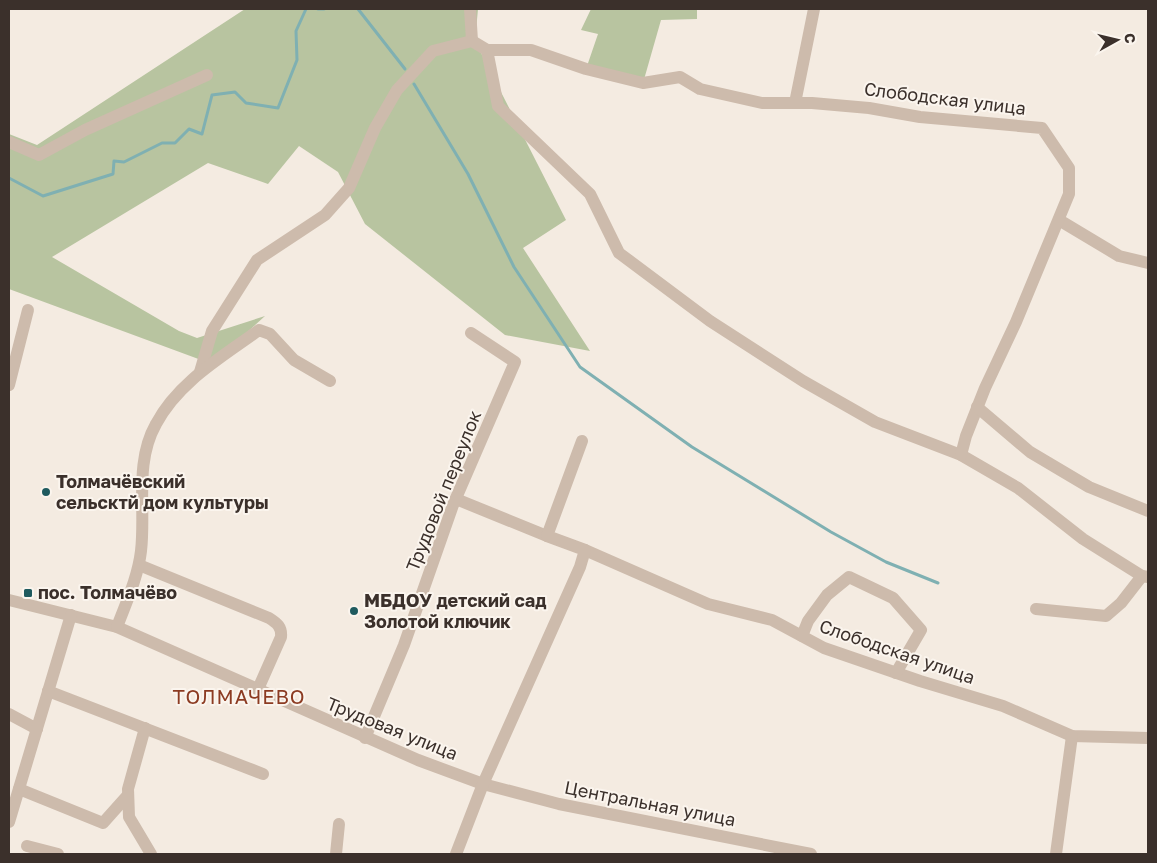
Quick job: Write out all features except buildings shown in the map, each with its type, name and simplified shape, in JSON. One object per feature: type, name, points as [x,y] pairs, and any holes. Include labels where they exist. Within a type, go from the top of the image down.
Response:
[{"type":"street","points":[[470,9],[472,41]]},
{"type":"street","points":[[795,103],[814,9]]},
{"type":"street","points":[[200,372],[212,331],[257,260],[325,215],[349,188],[375,128],[397,90],[433,51],[472,41],[487,50],[498,106],[590,194],[618,253],[710,321],[803,381],[875,422],[960,455],[1018,488],[1083,539],[1145,576],[1121,603],[1106,616],[1036,609]]},
{"type":"street","name":"Слободская улица","points":[[487,50],[531,50],[586,68],[643,82],[680,77],[700,89],[762,103],[795,103],[869,108],[920,118],[1042,128],[1069,168],[1069,194],[1016,322],[977,407],[960,455]]},
{"type":"street","points":[[9,142],[39,155],[85,130],[207,75]]},
{"type":"street","points":[[1059,220],[1119,256],[1148,262]]},
{"type":"street","points":[[9,386],[28,310]]},
{"type":"street","points":[[117,627],[139,565],[144,467],[149,438],[156,423],[169,405],[200,372],[259,330],[270,334],[294,360],[330,381]]},
{"type":"street","name":"Трудовой переулок","points":[[366,738],[404,645],[456,499],[515,362],[471,333]]},
{"type":"street","points":[[977,407],[1030,452],[1089,487],[1148,511]]},
{"type":"street","points":[[547,536],[582,441]]},
{"type":"street","points":[[456,499],[585,550],[580,567],[483,784],[456,854]]},
{"type":"street","name":"Слободская улица","points":[[585,550],[708,604],[772,620],[824,648],[896,673],[1003,706],[1072,736],[1148,738]]},
{"type":"street","points":[[139,565],[278,623],[282,630],[281,637],[258,689]]},
{"type":"street","points":[[802,636],[808,621],[827,595],[850,577],[893,598],[921,630],[896,673]]},
{"type":"street","name":"Трудовая улица","points":[[9,600],[117,627],[366,738],[483,784]]},
{"type":"street","points":[[9,822],[71,615]]},
{"type":"street","points":[[48,692],[263,774]]},
{"type":"street","points":[[9,714],[37,729]]},
{"type":"street","points":[[145,728],[128,789],[129,817],[151,854]]},
{"type":"street","points":[[1056,854],[1072,736]]},
{"type":"street","name":"Центральная улица","points":[[483,784],[559,804],[804,854]]},
{"type":"street","points":[[19,789],[103,823],[128,795]]},
{"type":"street","points":[[336,854],[338,824]]},
{"type":"street","points":[[27,846],[58,854]]},
{"type":"green space","points":[[245,9],[478,9],[475,41],[566,220],[523,248],[590,351],[505,335],[365,224],[338,172],[299,146],[268,184],[208,163],[52,257],[179,331],[197,338],[265,316],[212,364],[9,289],[9,134],[37,145]]},
{"type":"green space","points":[[591,9],[697,9],[697,19],[661,20],[643,83],[586,69],[598,34],[581,30]]},
{"type":"waterway","points":[[9,178],[43,196],[113,174],[114,161],[124,162],[162,143],[175,143],[189,129],[202,134],[212,95],[235,92],[246,103],[278,108],[297,60],[296,31],[306,9]]},
{"type":"waterway","points":[[318,9],[324,9]]},
{"type":"waterway","points":[[358,9],[405,69]]},
{"type":"waterway","points":[[414,84],[468,174],[514,267],[580,367],[692,447],[831,532],[886,562],[938,583]]},
{"type":"place","name":"Толмачёвский сельсктй дом культуры","points":[[46,492]]},
{"type":"place","name":"пос. Толмачёво","points":[[28,593]]},
{"type":"place","name":"МБДОУ детский сад Золотой ключик","points":[[354,611]]},
{"type":"district","name":"ТОЛМАЧЕВО","points":[[239,697]]}]
